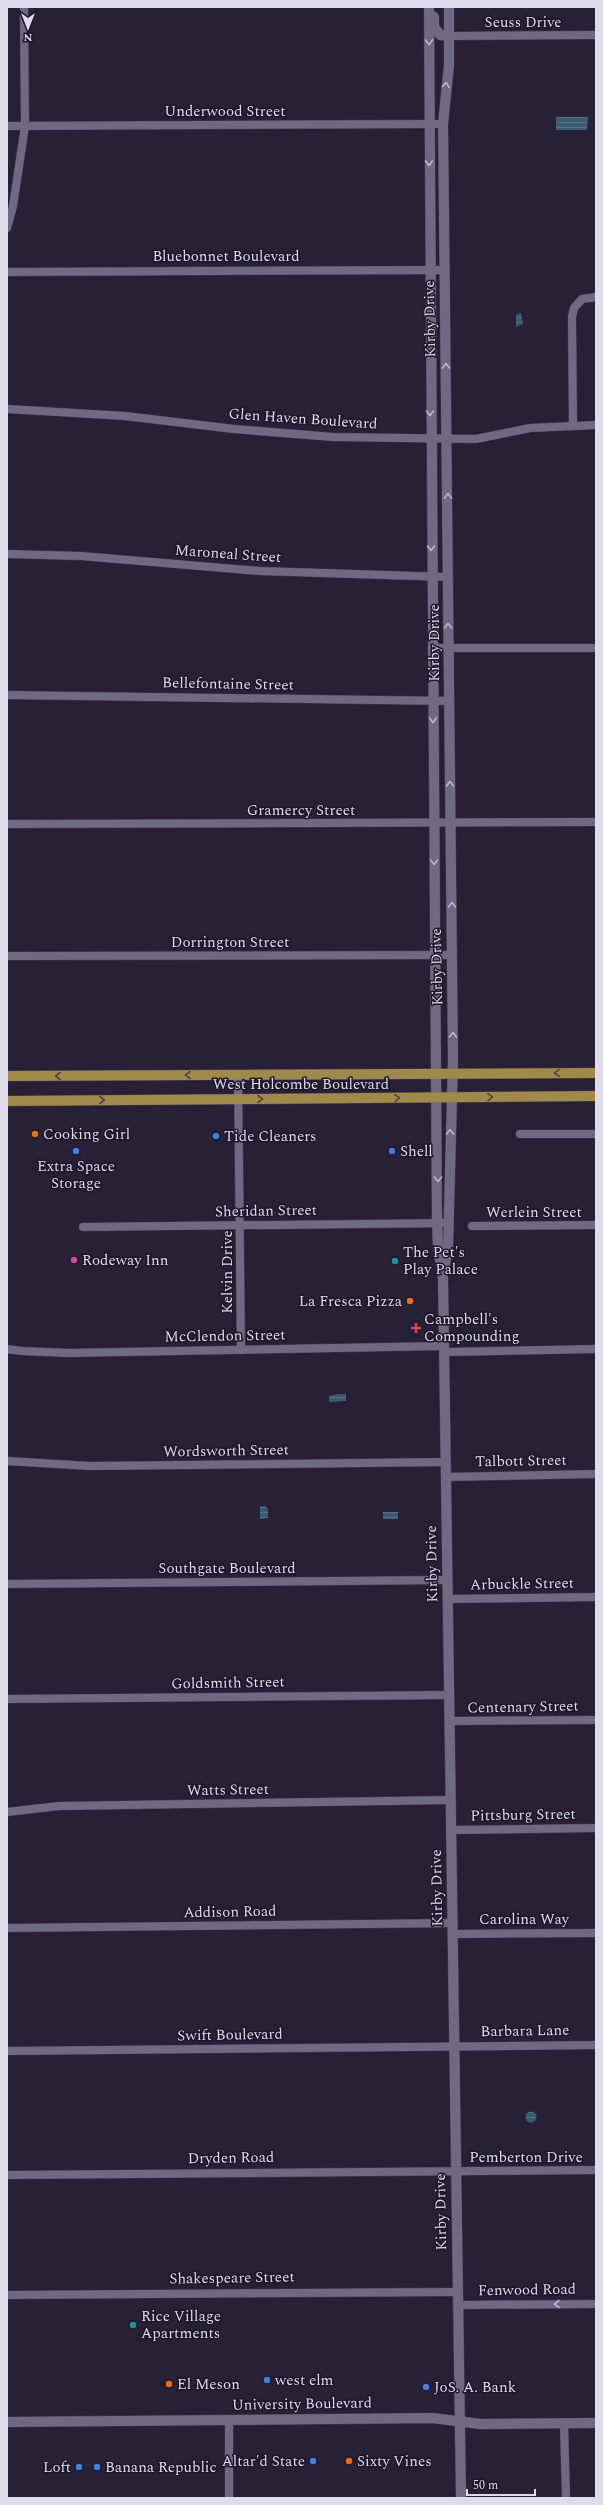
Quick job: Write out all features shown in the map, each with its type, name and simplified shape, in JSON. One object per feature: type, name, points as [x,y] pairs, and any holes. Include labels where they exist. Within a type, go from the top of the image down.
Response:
[{"type":"main road","name":"Kirby Drive","points":[[429,7],[430,438],[438,1098],[437,1223],[438,1248],[443,1278],[461,2498]]},
{"type":"main road","points":[[433,7],[434,27],[440,35],[450,36]]},
{"type":"main road","name":"Kirby Drive","points":[[443,1278],[448,1247],[452,1074],[451,823],[443,124],[450,36],[449,7]]},
{"type":"main road","name":"West Holcombe Boulevard","points":[[7,1076],[596,1072]]},
{"type":"main road","name":"West Holcombe Boulevard","points":[[7,1100],[239,1100],[596,1096]]},
{"type":"main road","name":"University Boulevard","points":[[7,2422],[433,2418],[480,2424],[596,2423]]},
{"type":"street","points":[[7,228],[13,206],[25,126],[24,7]]},
{"type":"street","name":"Seuss Drive","points":[[450,36],[596,35]]},
{"type":"street","name":"Underwood Street","points":[[7,126],[443,124]]},
{"type":"street","name":"Bluebonnet Boulevard","points":[[7,272],[444,270]]},
{"type":"street","points":[[573,426],[572,317],[574,308],[582,299],[596,297]]},
{"type":"street","name":"Glen Haven Boulevard","points":[[7,409],[125,416],[234,429],[333,437],[476,438],[530,428],[596,425]]},
{"type":"street","name":"Maroneal Street","points":[[7,554],[81,556],[260,571],[448,577]]},
{"type":"street","points":[[432,648],[596,648]]},
{"type":"street","name":"Bellefontaine Street","points":[[7,695],[449,701]]},
{"type":"street","name":"Gramercy Street","points":[[7,824],[596,822]]},
{"type":"street","name":"Dorrington Street","points":[[7,956],[452,955]]},
{"type":"street","name":"Kelvin Drive","points":[[238,1074],[241,1350]]},
{"type":"street","points":[[520,1134],[596,1134]]},
{"type":"street","name":"Sheridan Street","points":[[83,1227],[449,1223]]},
{"type":"street","name":"Werlein Street","points":[[472,1226],[596,1225]]},
{"type":"street","name":"McClendon Street","points":[[7,1349],[22,1352],[68,1353],[241,1350],[596,1349]]},
{"type":"street","name":"Wordsworth Street","points":[[7,1461],[90,1466],[446,1462]]},
{"type":"street","name":"Talbott Street","points":[[446,1477],[596,1474]]},
{"type":"street","name":"Southgate Boulevard","points":[[7,1584],[447,1580]]},
{"type":"street","name":"Arbuckle Street","points":[[448,1599],[596,1597]]},
{"type":"street","name":"Goldsmith Street","points":[[7,1699],[449,1695]]},
{"type":"street","name":"Centenary Street","points":[[450,1721],[596,1720]]},
{"type":"street","name":"Watts Street","points":[[7,1812],[59,1806],[451,1800]]},
{"type":"street","name":"Pittsburg Street","points":[[451,1830],[596,1828]]},
{"type":"street","name":"Addison Road","points":[[7,1928],[452,1928]]},
{"type":"street","name":"Carolina Way","points":[[452,1928],[596,1933]]},
{"type":"street","name":"Barbara Lane","points":[[454,2046],[596,2044]]},
{"type":"street","name":"Swift Boulevard","points":[[7,2051],[454,2046]]},
{"type":"street","name":"Pemberton Drive","points":[[456,2172],[596,2170]]},
{"type":"street","name":"Dryden Road","points":[[7,2174],[456,2172]]},
{"type":"street","name":"Shakespeare Street","points":[[7,2295],[458,2292]]},
{"type":"street","name":"Fenwood Road","points":[[458,2305],[596,2304]]},
{"type":"street","points":[[229,2420],[229,2498]]},
{"type":"street","points":[[564,2423],[566,2498]]},
{"type":"water","points":[[556,117],[588,117],[587,130],[556,130]]},
{"type":"water","points":[[521,313],[523,324],[516,327],[516,315]]},
{"type":"water","points":[[346,1394],[346,1401],[329,1402],[329,1396]]},
{"type":"water","points":[[265,1506],[268,1509],[268,1518],[260,1519],[260,1507]]},
{"type":"water","points":[[383,1512],[398,1512],[398,1519],[383,1519]]},
{"type":"water","points":[[531,2111],[535,2113],[537,2117],[535,2121],[531,2123],[527,2121],[525,2117],[527,2113]]},
{"type":"place","name":"Cooking Girl","points":[[35,1134]]},
{"type":"place","name":"Tide Cleaners","points":[[216,1136]]},
{"type":"place","name":"Extra Space Storage","points":[[76,1151]]},
{"type":"place","name":"Shell","points":[[392,1151]]},
{"type":"place","name":"Rodeway Inn","points":[[74,1260]]},
{"type":"place","name":"The Pet's Play Palace","points":[[395,1261]]},
{"type":"place","name":"La Fresca Pizza","points":[[410,1301]]},
{"type":"place","name":"Campbell's Compounding","points":[[416,1328]]},
{"type":"place","name":"Rice Village Apartments","points":[[133,2325]]},
{"type":"place","name":"west elm","points":[[267,2380]]},
{"type":"place","name":"El Meson","points":[[169,2384]]},
{"type":"place","name":"JoS. A. Bank","points":[[426,2387]]},
{"type":"place","name":"Altar'd State","points":[[313,2461]]},
{"type":"place","name":"Sixty Vines","points":[[349,2461]]},
{"type":"place","name":"Loft","points":[[79,2467]]},
{"type":"place","name":"Banana Republic","points":[[97,2467]]}]
